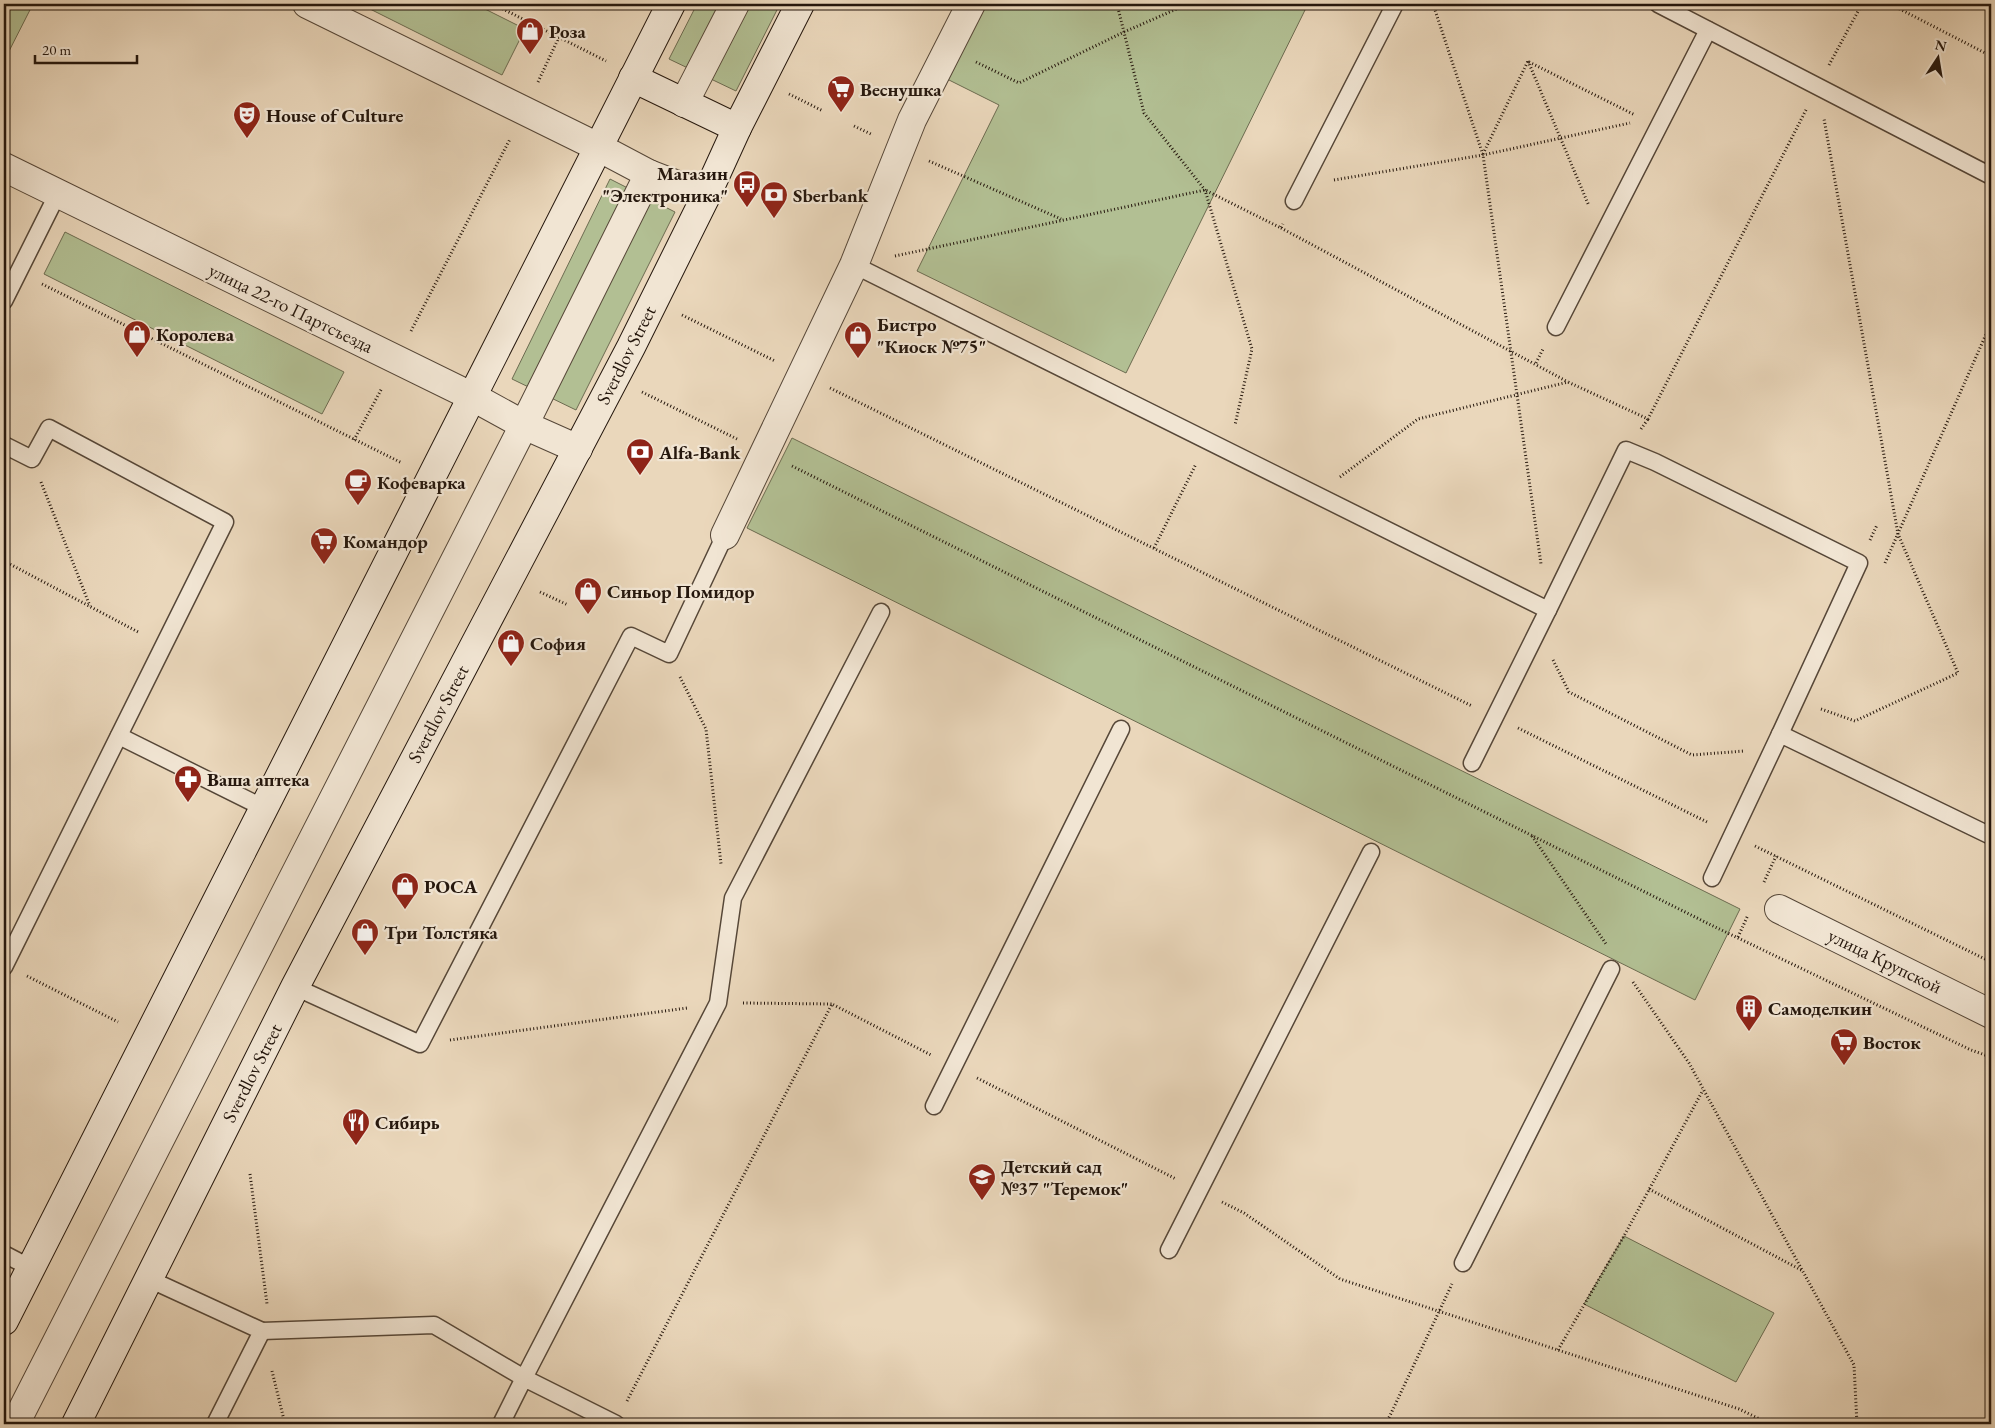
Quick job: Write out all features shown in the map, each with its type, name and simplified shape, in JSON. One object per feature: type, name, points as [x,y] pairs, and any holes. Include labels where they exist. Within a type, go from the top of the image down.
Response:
[{"type":"street","points":[[307,4],[598,146],[649,174],[706,196]]},
{"type":"street","points":[[4,1322],[671,4]]},
{"type":"street","points":[[684,103],[735,4]]},
{"type":"street","name":"Sverdlov Street","points":[[76,1424],[295,987],[578,449],[706,196],[737,128],[800,4]]},
{"type":"street","points":[[725,536],[854,265],[912,120],[971,4]]},
{"type":"street","points":[[633,78],[737,128]]},
{"type":"street","name":"улица 22-го Партсъезда","points":[[4,167],[473,396],[524,425],[578,449]]},
{"type":"street","points":[[15,1424],[524,425],[649,174]]},
{"type":"street","name":"улица Крупской","points":[[1779,910],[1991,1014]]},
{"type":"lane","points":[[1294,201],[1395,4]]},
{"type":"lane","points":[[1658,4],[1991,176]]},
{"type":"lane","points":[[1556,327],[1602,237],[1652,123],[1708,30]]},
{"type":"lane","points":[[4,301],[58,193]]},
{"type":"lane","points":[[854,265],[1206,442],[1548,610]]},
{"type":"lane","points":[[4,445],[32,459],[50,428],[225,522],[4,966]]},
{"type":"lane","points":[[1472,763],[1493,716],[1538,630],[1626,450],[1859,563],[1712,878]]},
{"type":"lane","points":[[295,987],[420,1044],[630,636],[669,654],[725,536]]},
{"type":"lane","points":[[501,1424],[718,1003],[733,898],[880,612]]},
{"type":"lane","points":[[934,1106],[1120,729]]},
{"type":"lane","points":[[119,736],[264,808]]},
{"type":"lane","points":[[1777,741],[1991,836]]},
{"type":"lane","points":[[1169,1250],[1371,852]]},
{"type":"lane","points":[[1463,1263],[1611,969]]},
{"type":"lane","points":[[4,1254],[31,1268]]},
{"type":"lane","points":[[149,1279],[262,1331],[434,1325],[524,1378],[616,1424]]},
{"type":"lane","points":[[215,1424],[262,1331]]},
{"type":"path","points":[[493,4],[606,61]]},
{"type":"path","points":[[1117,4],[1144,113],[1205,190],[1252,349],[1229,453]]},
{"type":"path","points":[[948,48],[1019,83],[1124,32],[1188,4]]},
{"type":"path","points":[[1433,4],[1483,155],[1509,350],[1548,610]]},
{"type":"path","points":[[854,265],[1061,219],[1205,190],[1281,228],[1568,382],[1648,419],[1818,86],[1862,4]]},
{"type":"path","points":[[1890,4],[1991,56]]},
{"type":"path","points":[[354,440],[560,37]]},
{"type":"path","points":[[1483,155],[1528,61]]},
{"type":"path","points":[[1528,61],[1652,123]]},
{"type":"path","points":[[1528,61],[1602,237]]},
{"type":"path","points":[[1818,86],[1898,534],[1958,673],[1855,721],[1820,709]]},
{"type":"path","points":[[788,94],[823,111]]},
{"type":"path","points":[[1302,185],[1483,155],[1560,138],[1652,123]]},
{"type":"path","points":[[854,126],[900,149],[1061,219]]},
{"type":"path","points":[[1281,228],[1294,201]]},
{"type":"path","points":[[18,272],[402,463]]},
{"type":"path","points":[[679,314],[1991,962]]},
{"type":"path","points":[[1898,534],[1991,324]]},
{"type":"path","points":[[1316,495],[1418,419],[1568,382]]},
{"type":"path","points":[[640,391],[1712,925],[1971,1050],[1991,1056]]},
{"type":"path","points":[[1154,548],[1206,442]]},
{"type":"path","points":[[32,459],[90,607]]},
{"type":"path","points":[[4,561],[164,646]]},
{"type":"path","points":[[540,592],[568,605]]},
{"type":"path","points":[[1538,630],[1569,692],[1692,756],[1777,741]]},
{"type":"path","points":[[669,654],[706,729],[722,872],[741,883]]},
{"type":"path","points":[[4,966],[118,1022]]},
{"type":"path","points":[[420,1044],[718,1003],[832,1004],[1244,1213],[1340,1279],[1739,1409],[1770,1424]]},
{"type":"path","points":[[616,1424],[832,1004]]},
{"type":"path","points":[[1689,1063],[1854,1365],[1857,1424]]},
{"type":"path","points":[[1558,1350],[1703,1089]]},
{"type":"path","points":[[250,1174],[269,1323],[262,1331],[285,1424]]},
{"type":"path","points":[[1649,1189],[1803,1271]]},
{"type":"path","points":[[1386,1424],[1463,1263]]},
{"type":"green space","points":[[4,4],[33,4],[4,61]]},
{"type":"green space","points":[[360,4],[475,4],[525,29],[502,75]]},
{"type":"green space","points":[[697,4],[780,4],[736,91],[669,59]]},
{"type":"green space","points":[[974,4],[1308,4],[1126,373],[917,271],[999,105],[939,75]]},
{"type":"green space","points":[[610,179],[675,212],[576,410],[512,379]]},
{"type":"green space","points":[[65,232],[344,372],[322,414],[44,274]]},
{"type":"green space","points":[[792,438],[1740,909],[1695,1000],[747,528]]},
{"type":"green space","points":[[1624,1236],[1774,1313],[1736,1382],[1584,1304]]},
{"type":"place","name":"Роза","points":[[530,55]]},
{"type":"place","name":"Веснушка","points":[[841,113]]},
{"type":"place","name":"House of Culture","points":[[247,139]]},
{"type":"place","name":"Магазин \"Электроника\"","points":[[747,208]]},
{"type":"place","name":"Sberbank","points":[[774,219]]},
{"type":"place","name":"Королева","points":[[137,358]]},
{"type":"place","name":"Бистро \"Киоск №75\"","points":[[858,359]]},
{"type":"place","name":"Alfa-Bank","points":[[640,476]]},
{"type":"place","name":"Кофеварка","points":[[358,506]]},
{"type":"place","name":"Командор","points":[[324,565]]},
{"type":"place","name":"Синьор Помидор","points":[[588,615]]},
{"type":"place","name":"София","points":[[511,667]]},
{"type":"place","name":"Ваша аптека","points":[[188,803]]},
{"type":"place","name":"РОСА","points":[[405,910]]},
{"type":"place","name":"Три Толстяка","points":[[365,956]]},
{"type":"place","name":"Самоделкин","points":[[1749,1032]]},
{"type":"place","name":"Восток","points":[[1844,1066]]},
{"type":"place","name":"Сибирь","points":[[356,1146]]},
{"type":"place","name":"Детский сад №37 \"Теремок\"","points":[[982,1201]]}]
